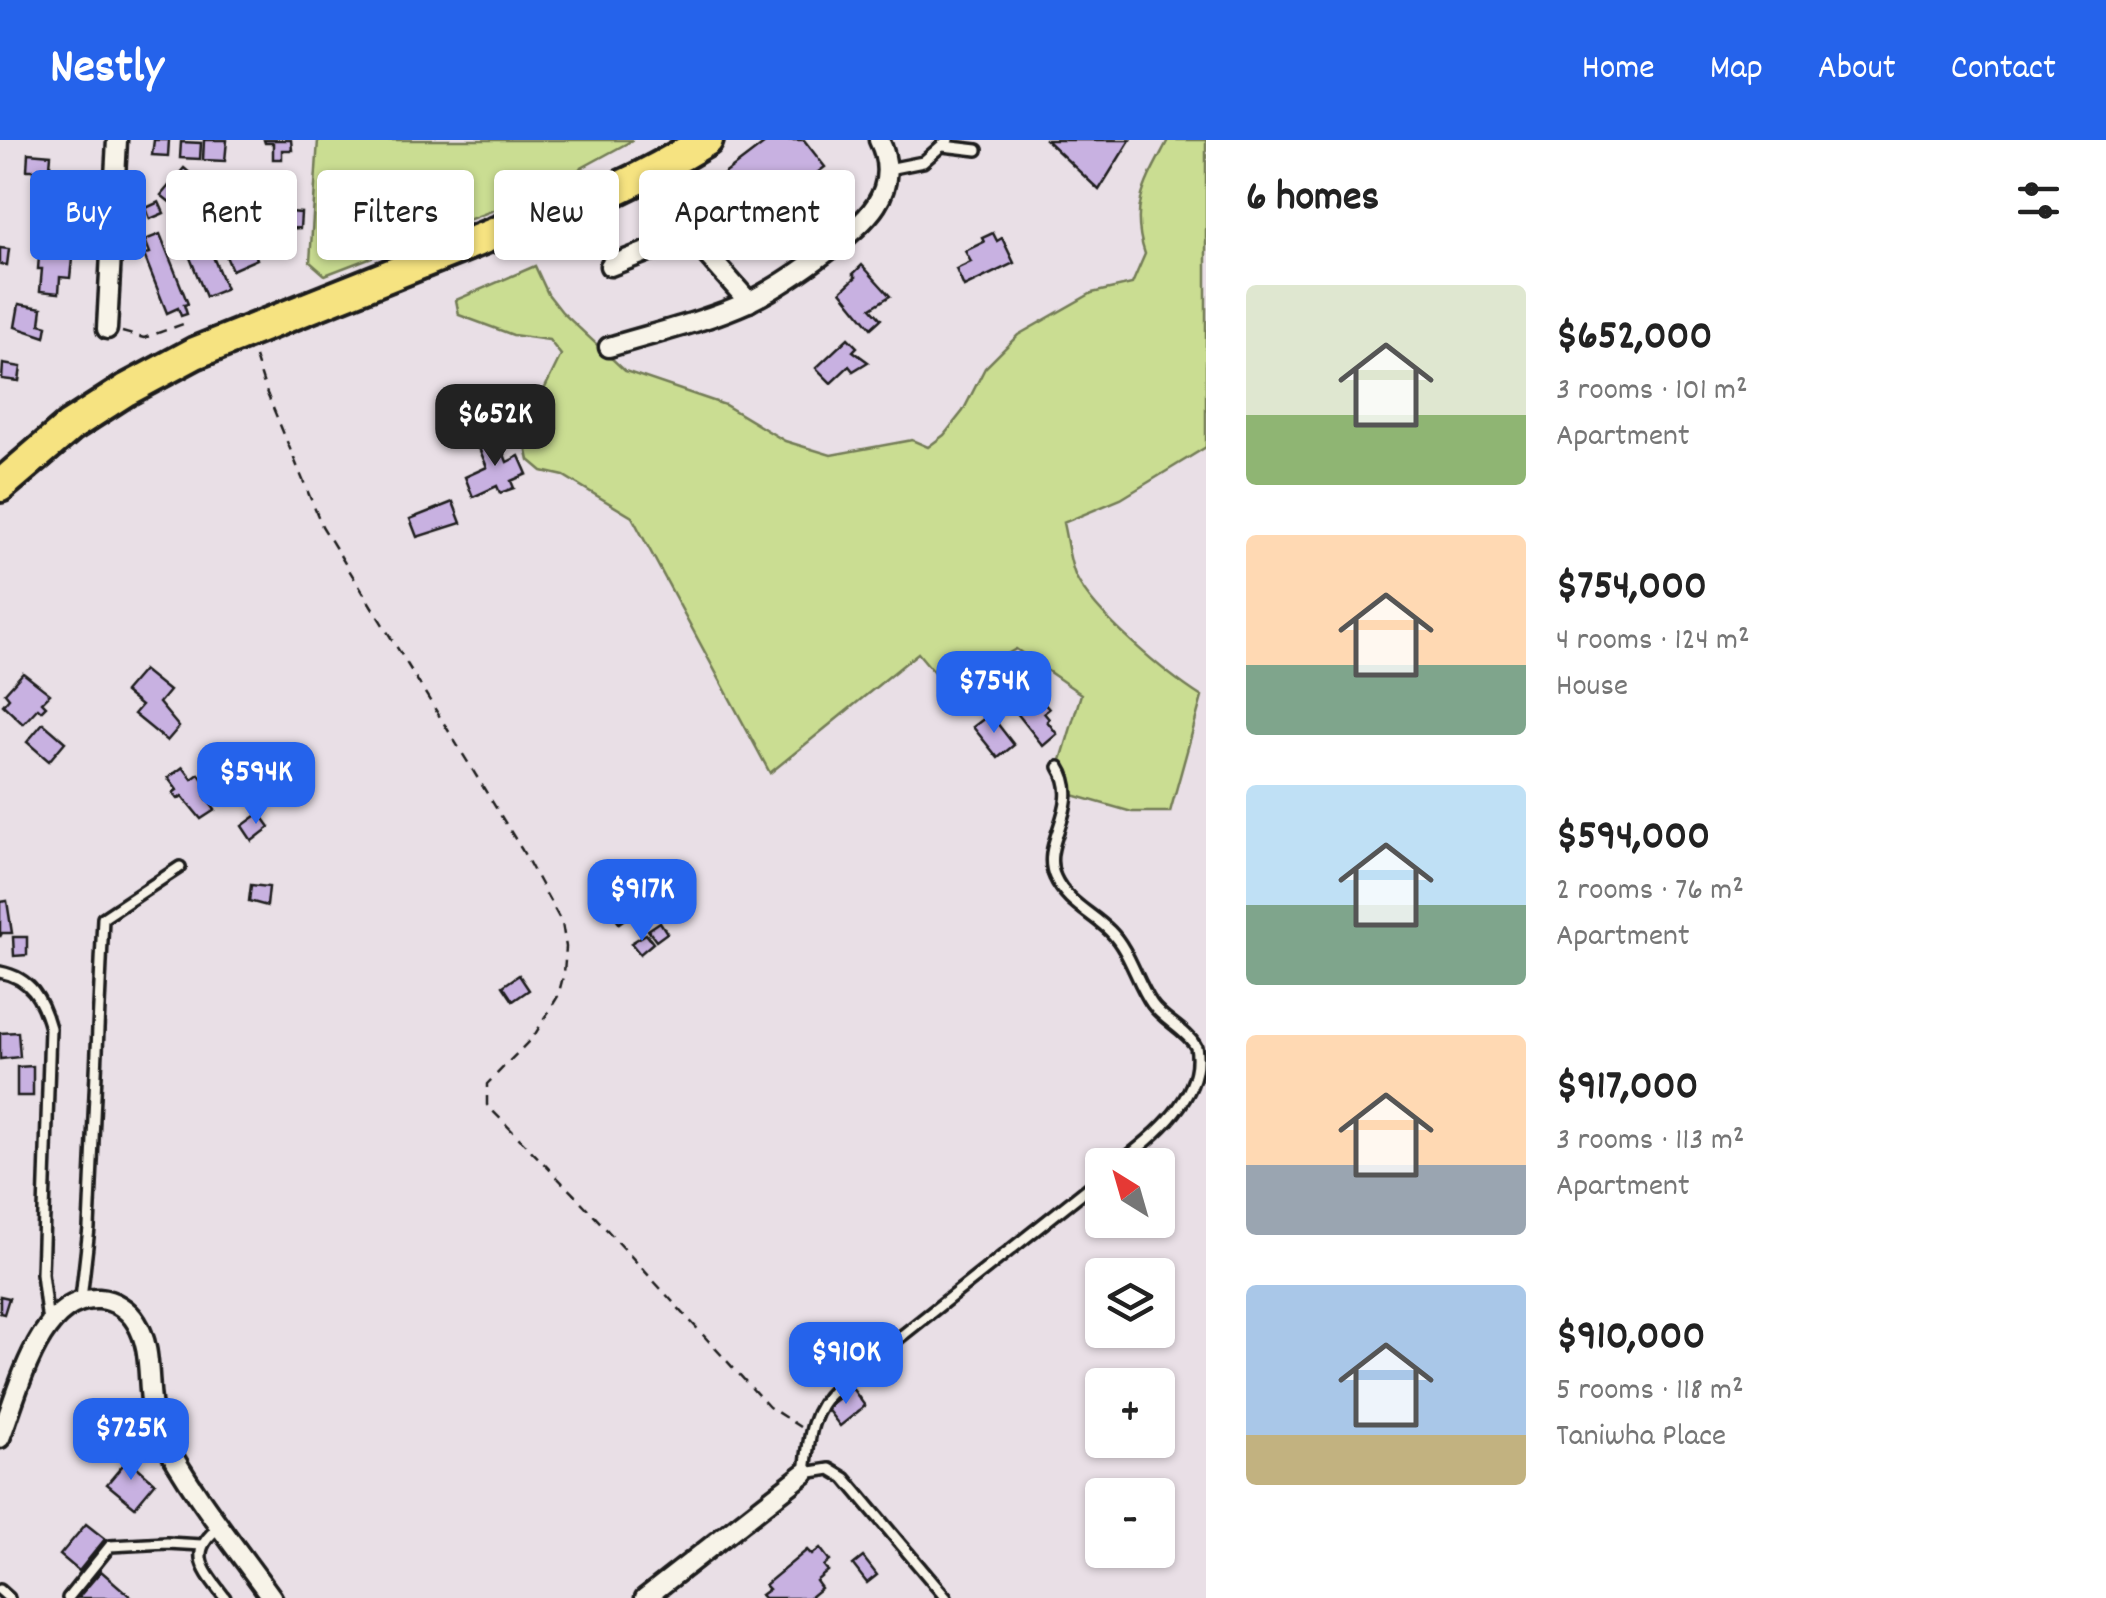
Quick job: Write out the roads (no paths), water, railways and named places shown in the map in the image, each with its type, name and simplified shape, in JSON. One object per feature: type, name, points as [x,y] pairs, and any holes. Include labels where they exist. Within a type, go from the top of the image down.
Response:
[{"type":"highway","points":[[616,170],[670,140]]},
{"type":"highway","points":[[619,188],[662,168],[707,140]]},
{"type":"highway","points":[[0,486],[70,426],[195,353],[494,234]]},
{"type":"street","points":[[106,329],[117,140]]},
{"type":"street","points":[[609,347],[749,302],[800,270],[865,218],[880,197],[888,169],[880,140]]},
{"type":"street","points":[[610,266],[688,239],[704,250],[749,302]]},
{"type":"street","points":[[0,1438],[48,1323],[59,1310],[81,1299],[103,1299],[116,1304],[137,1323],[144,1342],[154,1420],[272,1598]]},
{"type":"street","points":[[645,1598],[805,1473]]},
{"type":"lane","points":[[888,169],[917,165],[946,143],[977,150]]},
{"type":"lane","points":[[1059,766],[1067,779],[1069,794],[1052,862],[1053,875],[1074,902],[1116,937],[1157,1010],[1195,1045],[1202,1073],[1196,1093],[1183,1110],[1137,1148]]},
{"type":"lane","points":[[81,1299],[89,1228],[103,918],[180,867]]},
{"type":"lane","points":[[0,972],[16,975],[30,984],[44,1007],[50,1028],[42,1274],[48,1323]]},
{"type":"lane","points":[[946,1598],[845,1478],[830,1470],[805,1473],[809,1431],[820,1405],[836,1388],[1085,1190]]},
{"type":"lane","points":[[221,1526],[202,1545],[201,1565],[225,1598]]},
{"type":"lane","points":[[68,1598],[110,1546],[202,1545]]},
{"type":"lane","points":[[0,1590],[9,1598]]}]
